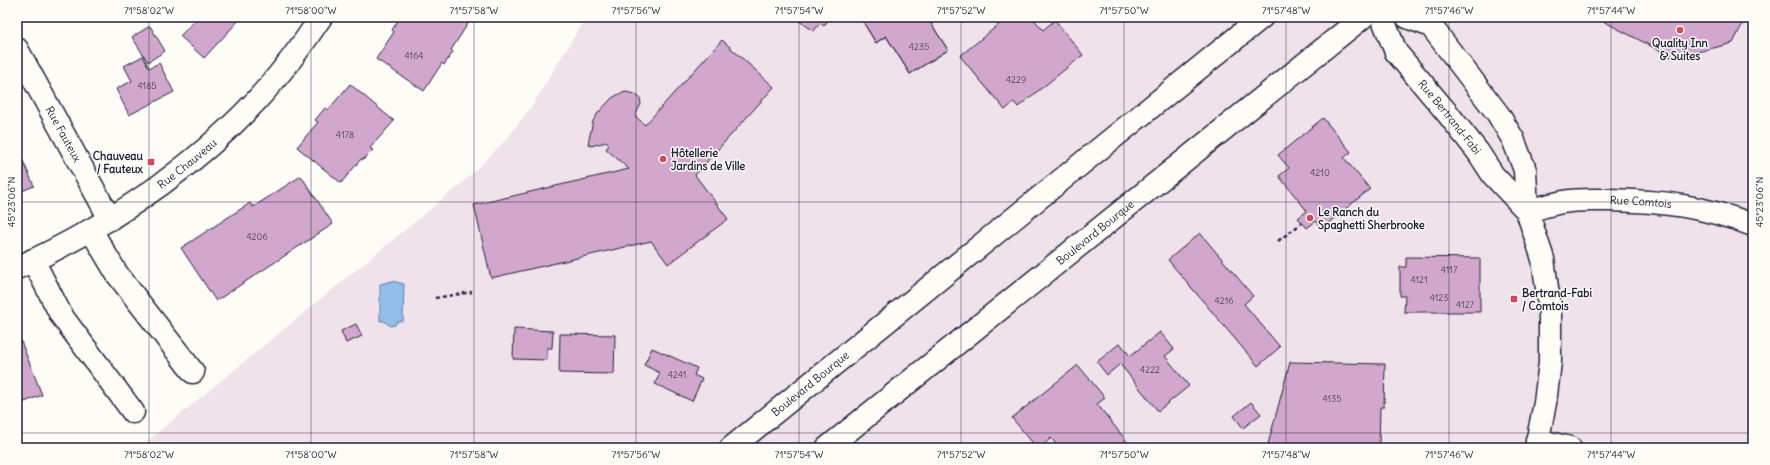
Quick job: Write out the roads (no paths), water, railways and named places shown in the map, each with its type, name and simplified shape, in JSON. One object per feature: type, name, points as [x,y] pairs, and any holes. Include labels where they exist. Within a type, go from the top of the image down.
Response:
[{"type":"street","name":"Rue Chauveau","points":[[25,264],[55,250],[110,219],[158,187],[194,159],[225,132],[257,100],[287,64],[321,17]]},
{"type":"street","name":"Boulevard Bourque","points":[[731,448],[1262,17]]},
{"type":"street","name":"Boulevard Bourque","points":[[827,448],[1363,17]]},
{"type":"street","name":"Rue Bertrand-Fabi","points":[[1382,17],[1396,52],[1478,152],[1493,175],[1527,212]]},
{"type":"street","name":"Rue Bertrand-Fabi","points":[[1407,17],[1431,26],[1498,114],[1513,139],[1525,170],[1527,212],[1543,259],[1550,310],[1550,362],[1545,403],[1536,444]]},
{"type":"street","name":"Rue Fauteux","points":[[17,49],[110,219]]},
{"type":"street","name":"Rue Comtois","points":[[1527,212],[1564,202],[1649,201],[1674,203],[1701,209],[1732,217],[1753,225]]},
{"type":"street","points":[[91,230],[117,274],[193,372]]},
{"type":"street","points":[[25,264],[133,412]]},
{"type":"street","points":[[1536,444],[1570,448]]},
{"type":"water","points":[[392,281],[404,284],[403,321],[398,321],[395,325],[390,326],[384,321],[380,321],[380,284]]},
{"type":"place","name":"Quality Inn & Suites","points":[[1680,30]]},
{"type":"place","name":"Hôtellerie Jardins de Ville","points":[[663,159]]},
{"type":"place","name":"Chauveau / Fauteux","points":[[151,162]]},
{"type":"place","name":"Le Ranch du Spaghetti Sherbrooke","points":[[1310,218]]},
{"type":"place","name":"Bertrand-Fabi / Comtois","points":[[1514,299]]}]
